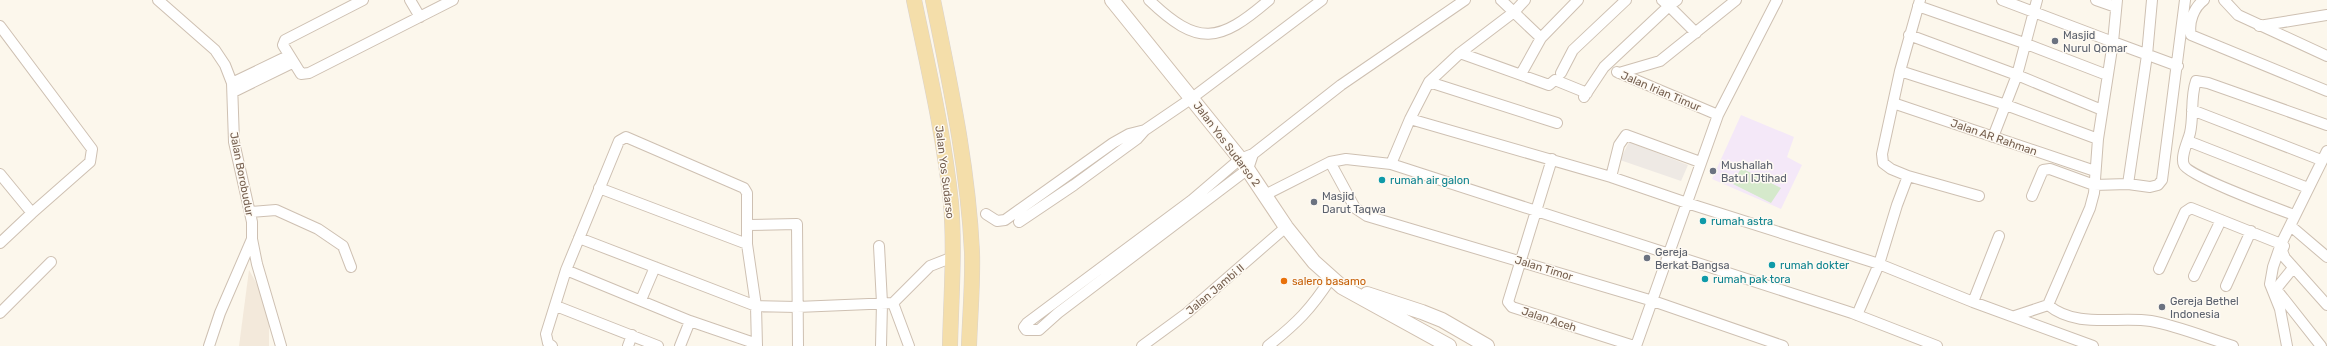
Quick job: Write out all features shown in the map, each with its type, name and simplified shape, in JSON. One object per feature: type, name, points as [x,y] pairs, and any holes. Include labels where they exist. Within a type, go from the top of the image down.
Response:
[{"type":"main road","name":"Jalan Yos Sudarso","points":[[914,0],[943,137],[950,194],[953,257],[950,346]]},
{"type":"main road","name":"Jalan Yos Sudarso","points":[[933,0],[961,135],[972,253],[969,346]]},
{"type":"main road","name":"Jalan Yos Sudarso 2","points":[[1112,0],[1192,98],[1247,161],[1265,195],[1286,227],[1314,262],[1337,282],[1449,346]]},
{"type":"main road","points":[[933,94],[951,88]]},
{"type":"main road","points":[[950,194],[967,193]]},
{"type":"main road","name":"Jalan Yos Sudarso 2","points":[[1337,282],[1422,312],[1448,324],[1487,346]]},
{"type":"street","name":"Jalan Borobudur","points":[[158,0],[215,50],[225,65],[233,88],[234,142],[250,212],[252,239],[220,313],[210,346]]},
{"type":"street","points":[[363,0],[285,40],[283,45],[298,72],[305,75],[453,0]]},
{"type":"street","points":[[410,0],[420,17]]},
{"type":"street","points":[[1149,0],[1170,21],[1188,30],[1202,33],[1216,33],[1240,24],[1269,0]]},
{"type":"street","points":[[1019,222],[1074,186],[1137,139],[1145,130],[1192,98],[1322,0]]},
{"type":"street","points":[[1247,161],[1192,200],[1027,323],[1024,327],[1026,330],[1038,330],[1341,85],[1465,0]]},
{"type":"street","points":[[1501,0],[1541,38]]},
{"type":"street","points":[[1391,164],[1410,119],[1429,82],[1460,53],[1514,12],[1525,0]]},
{"type":"street","points":[[1522,74],[1541,38],[1578,0]]},
{"type":"street","points":[[1561,73],[1573,50],[1626,0]]},
{"type":"street","points":[[1460,53],[1522,74],[1549,85],[1555,80],[1586,95],[1604,67],[1666,3],[1677,0]]},
{"type":"street","points":[[1619,73],[1660,61],[1736,0]]},
{"type":"street","points":[[1635,346],[1653,301],[1700,162],[1718,115],[1776,0]]},
{"type":"street","points":[[2002,0],[2178,66]]},
{"type":"street","points":[[1993,137],[2017,75],[2024,43],[2037,0]]},
{"type":"street","points":[[2014,316],[2048,305],[2090,208],[2094,193],[2098,138],[2113,42],[2116,4],[2096,0]]},
{"type":"street","points":[[2128,184],[2147,55],[2152,0]]},
{"type":"street","points":[[2032,196],[2043,170],[2050,169],[2094,185],[2128,184],[2155,186],[2162,180],[2178,66],[2185,0]]},
{"type":"street","points":[[2204,0],[2197,6],[2194,14],[2190,28],[2191,35],[2327,91]]},
{"type":"street","points":[[2224,0],[2233,12],[2259,26],[2327,56]]},
{"type":"street","points":[[1666,3],[1696,33]]},
{"type":"street","points":[[1979,196],[1908,176],[1891,169],[1883,163],[1882,159],[1900,71],[1919,3],[2107,75]]},
{"type":"street","points":[[2259,26],[2327,15]]},
{"type":"street","points":[[0,26],[92,149],[90,162],[0,243]]},
{"type":"street","points":[[1909,35],[2017,75],[2102,110]]},
{"type":"street","points":[[233,88],[290,59]]},
{"type":"street","name":"Jalan Irian Timur","points":[[1604,67],[1718,115]]},
{"type":"street","points":[[1900,71],[2006,104],[2098,138]]},
{"type":"street","points":[[2294,215],[2190,171],[2184,166],[2183,161],[2188,141],[2196,81],[2327,125]]},
{"type":"street","points":[[1429,82],[1557,123]]},
{"type":"street","name":"Jalan AR Rahman","points":[[1893,103],[2095,171]]},
{"type":"street","points":[[2192,110],[2324,161]]},
{"type":"street","points":[[1410,119],[1611,177],[1687,203],[1879,264],[1973,302],[2094,346]]},
{"type":"street","points":[[986,214],[997,221],[1005,220],[1113,143],[1129,134],[1145,130]]},
{"type":"street","points":[[1611,177],[1618,145],[1626,135],[1700,162]]},
{"type":"street","points":[[552,346],[548,343],[546,334],[566,270],[619,141],[628,138],[740,185],[747,193],[747,244],[756,306],[757,345],[690,320],[566,270]]},
{"type":"street","points":[[2188,141],[2308,188]]},
{"type":"street","points":[[2327,151],[2316,180],[2282,251],[2284,258],[2327,305]]},
{"type":"street","points":[[1265,195],[1330,162],[1346,159],[1391,164],[1857,315],[1937,346]]},
{"type":"street","name":"Jalan Aceh","points":[[1552,159],[1508,299],[1512,307],[1635,346]]},
{"type":"street","points":[[2287,346],[2280,309],[2270,284],[2281,244],[2294,215],[2324,161]]},
{"type":"street","name":"Jalan Timor","points":[[1330,162],[1352,203],[1360,213],[1653,301],[1783,346]]},
{"type":"street","points":[[0,174],[32,213]]},
{"type":"street","points":[[1857,315],[1879,264],[1897,205],[1908,176]]},
{"type":"street","points":[[599,188],[747,244]]},
{"type":"street","points":[[2159,269],[2188,209],[2196,209],[2281,244]]},
{"type":"street","points":[[250,212],[276,210],[318,229],[343,246],[351,267]]},
{"type":"street","points":[[2194,276],[2220,220]]},
{"type":"street","points":[[748,225],[798,224],[798,346]]},
{"type":"street","name":"Jalan Jambi II","points":[[1142,346],[1187,313],[1286,227]]},
{"type":"street","points":[[2293,228],[2327,257]]},
{"type":"street","points":[[2226,286],[2251,231]]},
{"type":"street","points":[[1973,302],[1999,236]]},
{"type":"street","points":[[579,238],[756,306],[797,307],[893,303],[930,266],[953,257]]},
{"type":"street","points":[[252,239],[257,264],[282,346]]},
{"type":"street","points":[[879,246],[882,303],[881,346]]},
{"type":"street","points":[[0,313],[51,262]]},
{"type":"street","points":[[641,300],[656,267]]},
{"type":"street","points":[[2293,268],[2276,289],[2321,346]]},
{"type":"street","points":[[1268,346],[1314,306],[1337,282]]},
{"type":"street","points":[[893,303],[909,346]]},
{"type":"street","points":[[2048,305],[2058,314],[2087,320],[2152,322],[2233,346]]},
{"type":"street","points":[[556,306],[658,346]]},
{"type":"street","points":[[680,346],[690,320]]},
{"type":"street","points":[[628,346],[632,335]]},
{"type":"shaded area","points":[[1741,115],[1794,137],[1787,157],[1802,165],[1781,209],[1712,179]]},
{"type":"shaded area","points":[[1629,142],[1688,165],[1681,181],[1620,160]]},
{"type":"shaded area","points":[[249,270],[264,297],[269,314],[269,346],[239,346]]},
{"type":"green space","points":[[1741,168],[1781,188],[1771,203],[1733,184]]},
{"type":"place","name":"Masjid Nurul Qomar","points":[[2055,41]]},
{"type":"place","name":"Mushallah Batul IJtihad","points":[[1713,171]]},
{"type":"place","name":"rumah air galon","points":[[1382,180]]},
{"type":"place","name":"Masjid Darut Taqwa","points":[[1314,202]]},
{"type":"place","name":"rumah astra","points":[[1703,221]]},
{"type":"place","name":"Gereja Berkat Bangsa","points":[[1647,258]]},
{"type":"place","name":"rumah dokter","points":[[1772,265]]},
{"type":"place","name":"rumah pak tora","points":[[1705,279]]},
{"type":"place","name":"salero basamo","points":[[1284,281]]},
{"type":"place","name":"Gereja Bethel Indonesia","points":[[2162,307]]}]
